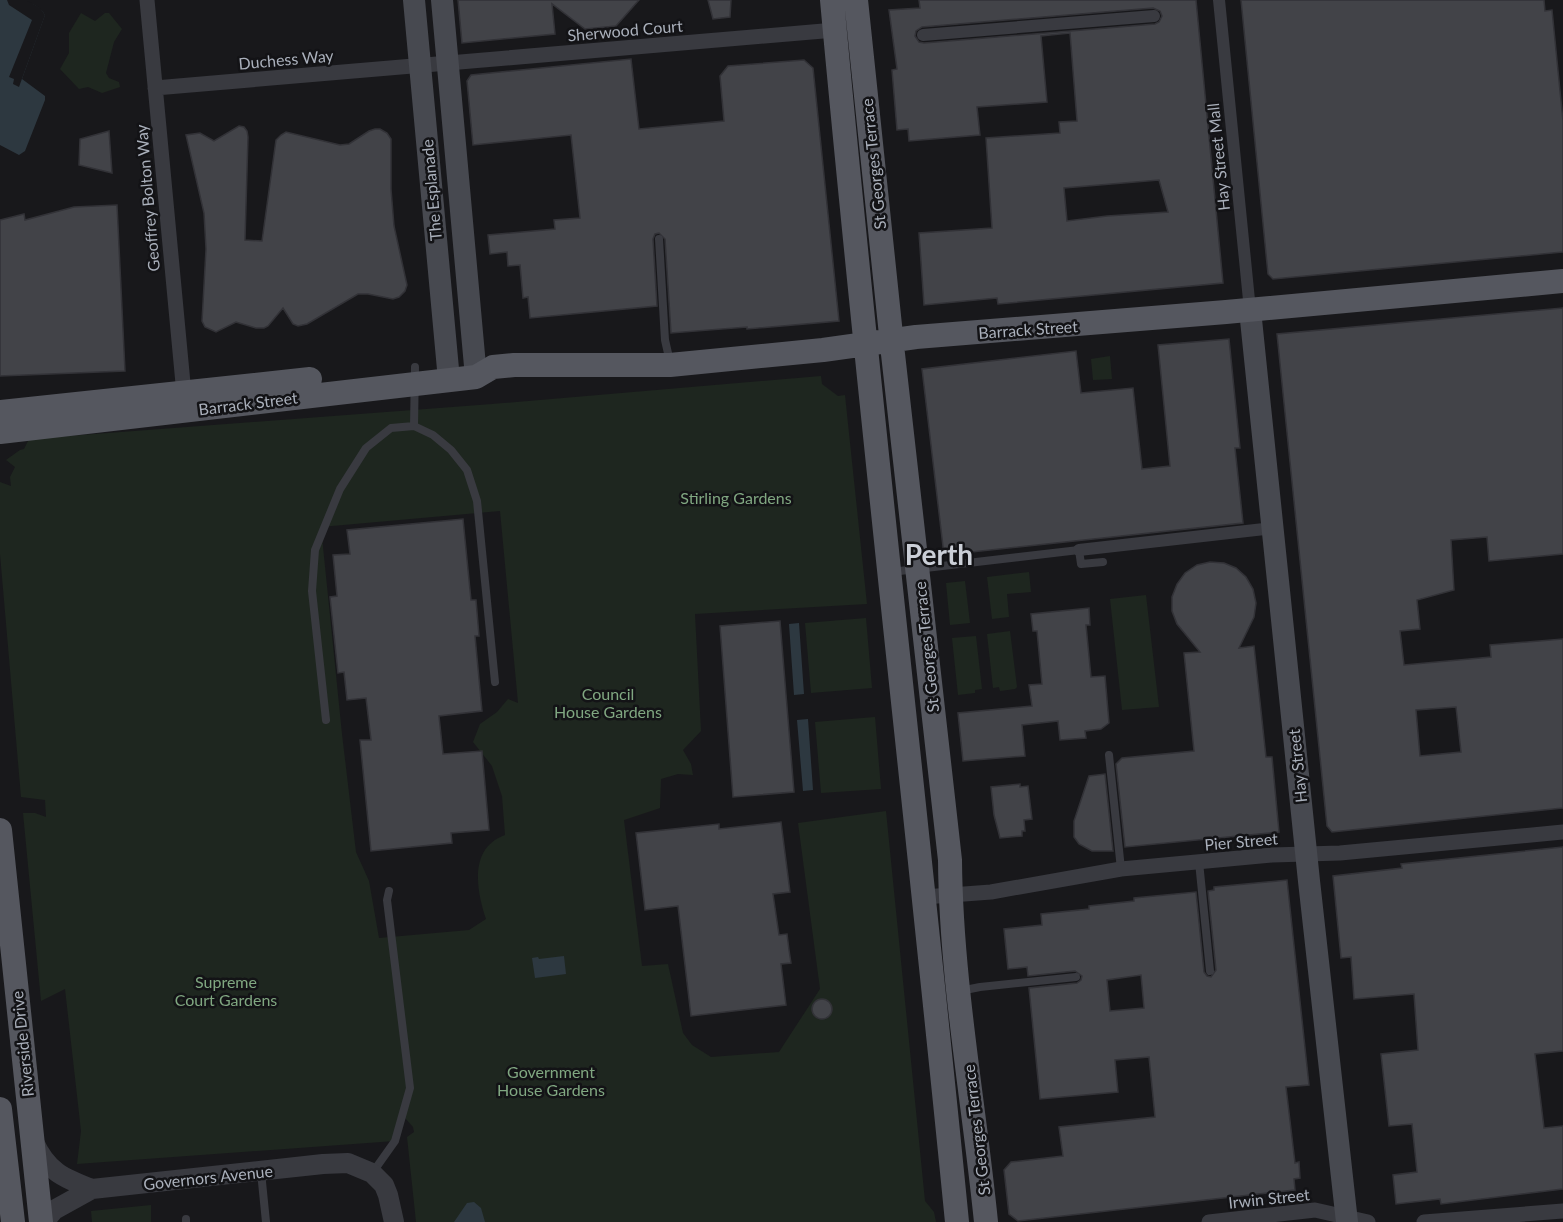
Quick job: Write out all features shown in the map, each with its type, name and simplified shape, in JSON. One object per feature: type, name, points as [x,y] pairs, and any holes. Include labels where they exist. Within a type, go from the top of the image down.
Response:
[{"type":"main road","name":"The Esplanade","points":[[414,0],[448,372]]},
{"type":"main road","name":"The Esplanade","points":[[442,0],[481,369]]},
{"type":"main road","name":"St Georges Terrace","points":[[832,0],[957,1222]]},
{"type":"main road","name":"St Georges Terrace","points":[[856,0],[950,860],[950,895],[959,992],[986,1222]]},
{"type":"main road","name":"Barrack Street","points":[[0,412],[525,365],[670,365],[866,345],[916,337],[1250,310],[1563,281]]},
{"type":"main road","name":"Hay Street","points":[[1250,310],[1306,855],[1347,1219]]},
{"type":"main road","name":"Barrack Street","points":[[0,432],[415,375]]},
{"type":"main road","name":"Riverside Drive","points":[[0,830],[43,1222]]},
{"type":"main road","name":"Riverside Drive","points":[[0,1109],[13,1222]]},
{"type":"street","name":"Geoffrey Bolton Way","points":[[147,0],[183,394]]},
{"type":"street","name":"Hay Street Mall","points":[[1219,0],[1250,310]]},
{"type":"street","points":[[923,35],[1154,16]]},
{"type":"street","name":"Sherwood Court","points":[[419,65],[835,30]]},
{"type":"street","name":"Duchess Way","points":[[155,88],[419,65]]},
{"type":"street","points":[[1079,550],[1273,528]]},
{"type":"street","name":"Pier Street","points":[[924,897],[991,892],[1121,868],[1272,855],[1306,855],[1563,832]]},
{"type":"street","name":"Governors Avenue","points":[[32,1138],[42,1158],[54,1170],[92,1189]]},
{"type":"street","name":"Governors Avenue","points":[[43,1222],[54,1210],[92,1189],[323,1164],[348,1163],[372,1173]]},
{"type":"street","points":[[372,1173],[384,1185],[394,1222]]},
{"type":"street","name":"Irwin Street","points":[[1209,1222],[1315,1210],[1368,1222]]},
{"type":"street","points":[[1424,1222],[1563,1211]]},
{"type":"lane","points":[[659,238],[665,340],[670,365]]},
{"type":"lane","points":[[414,426],[415,375]]},
{"type":"lane","points":[[326,720],[312,591],[315,550],[340,489],[366,448],[391,428],[414,426],[433,435],[451,450],[467,470],[477,501],[495,682]]},
{"type":"lane","points":[[890,572],[1079,550],[1081,564],[1103,562]]},
{"type":"lane","points":[[1108,755],[1121,868]]},
{"type":"lane","points":[[1199,862],[1210,971]]},
{"type":"lane","points":[[372,1173],[395,1141],[410,1088],[387,900],[389,891]]},
{"type":"lane","points":[[959,992],[980,987],[1076,977]]},
{"type":"lane","points":[[261,1172],[266,1221]]},
{"type":"green space","points":[[81,13],[95,21],[105,13],[109,13],[122,29],[114,42],[106,73],[109,78],[119,82],[120,87],[102,93],[88,87],[79,89],[60,69],[69,53],[69,33]]},
{"type":"green space","points":[[1110,356],[1112,379],[1093,380],[1091,359]]},
{"type":"green space","points":[[821,376],[822,384],[838,396],[845,395],[867,604],[695,614],[701,731],[683,750],[691,764],[693,775],[678,774],[661,779],[660,808],[624,820],[642,966],[668,964],[683,1033],[692,1045],[711,1057],[779,1052],[820,989],[798,823],[886,811],[925,1201],[934,1212],[936,1222],[416,1222],[407,1137],[414,1132],[413,1127],[405,1118],[395,1141],[77,1164],[81,1131],[65,989],[41,1001],[23,813],[35,813],[46,817],[45,800],[21,797],[0,554],[0,482],[11,486],[10,477],[15,467],[6,460],[24,449],[29,439],[492,404]],"holes":[[[500,511],[518,703],[508,699],[497,712],[480,724],[473,742],[492,766],[502,796],[505,835],[493,841],[485,849],[478,871],[478,883],[486,919],[469,930],[379,938],[369,881],[356,852],[321,527]]]},
{"type":"green space","points":[[1029,572],[1031,592],[1007,594],[1009,617],[992,619],[987,577]]},
{"type":"green space","points":[[965,581],[970,623],[950,625],[946,583]]},
{"type":"green space","points":[[1146,595],[1159,707],[1122,710],[1110,599]]},
{"type":"green space","points":[[866,618],[872,688],[811,693],[805,623]]},
{"type":"green space","points":[[1010,631],[1017,687],[1000,691],[999,687],[993,688],[987,634]]},
{"type":"green space","points":[[976,636],[982,689],[975,690],[975,693],[958,695],[952,638]]},
{"type":"green space","points":[[875,717],[881,789],[821,793],[815,722]]},
{"type":"green space","points":[[151,1205],[151,1222],[92,1222],[91,1211]]},
{"type":"shaded area","points":[[0,0],[19,1],[37,6],[45,15],[22,79],[45,96],[45,100],[25,151],[19,155],[0,145]]},
{"type":"shaded area","points":[[799,623],[804,694],[794,695],[789,624]]},
{"type":"shaded area","points":[[808,719],[813,790],[803,791],[797,720]]},
{"type":"shaded area","points":[[564,956],[566,974],[535,978],[532,958]]},
{"type":"shaded area","points":[[474,1202],[481,1208],[485,1222],[454,1222],[467,1203]]},
{"type":"pier","points":[[7,0],[26,0],[40,8],[45,15],[19,87],[13,84],[14,79],[9,77],[32,20],[9,5]]},
{"type":"building","points":[[458,0],[639,0],[616,26],[585,29],[552,4],[555,34],[462,43]]},
{"type":"building","points":[[708,0],[731,0],[730,17],[713,19]]},
{"type":"building","points":[[919,0],[1196,0],[1223,283],[998,304],[997,298],[924,305],[919,233],[992,228],[986,138],[1060,133],[1059,122],[1077,121],[1070,33],[1041,36],[1047,102],[977,107],[980,135],[909,141],[908,129],[897,130],[892,70],[897,69],[889,10],[920,8]],"holes":[[[1153,8],[1160,11],[1162,16],[1155,24],[924,43],[919,42],[915,36],[916,31],[922,27]],[[1159,180],[1168,212],[1067,221],[1064,188]]]},
{"type":"building","points":[[1241,0],[1544,0],[1545,11],[1552,10],[1563,121],[1563,252],[1273,279],[1268,274]]},
{"type":"building","points":[[631,59],[639,129],[724,121],[720,76],[728,66],[804,60],[813,68],[839,321],[671,333],[665,239],[659,233],[655,234],[653,239],[657,306],[530,318],[528,297],[523,298],[520,265],[508,266],[507,252],[490,254],[488,235],[555,229],[554,220],[580,218],[571,135],[473,145],[467,81],[471,75]]},
{"type":"building","points":[[239,126],[244,127],[248,137],[245,240],[262,241],[276,140],[281,135],[286,132],[340,145],[349,144],[375,129],[387,133],[391,139],[394,226],[407,285],[399,297],[393,299],[358,294],[307,324],[298,326],[293,324],[283,308],[264,328],[236,322],[216,332],[205,327],[202,321],[206,249],[204,213],[186,135],[200,133],[214,141]]},
{"type":"building","points":[[109,131],[112,173],[79,165],[80,139]]},
{"type":"building","points":[[117,205],[125,371],[0,376],[0,220],[24,214],[25,220],[74,207]]},
{"type":"building","points":[[1563,308],[1563,554],[1489,561],[1487,537],[1451,540],[1454,590],[1417,600],[1420,629],[1400,631],[1404,665],[1491,657],[1490,645],[1563,639],[1563,808],[1332,832],[1327,826],[1277,334]],"holes":[[[1456,707],[1461,752],[1420,756],[1416,710]]]},
{"type":"building","points":[[1229,339],[1240,448],[1235,448],[1243,523],[944,555],[922,369],[1076,351],[1081,393],[1133,388],[1142,469],[1170,466],[1158,345]]},
{"type":"building","points":[[463,519],[471,600],[476,600],[479,636],[475,636],[482,711],[439,716],[443,754],[482,751],[489,830],[451,833],[452,843],[371,851],[360,740],[371,740],[366,698],[347,700],[344,672],[338,673],[330,597],[337,596],[333,555],[350,554],[347,530]]},
{"type":"building","points":[[1210,562],[1224,563],[1236,568],[1246,577],[1253,589],[1256,603],[1254,617],[1239,648],[1254,646],[1266,757],[1272,757],[1279,832],[1125,847],[1116,764],[1122,758],[1194,751],[1184,653],[1200,652],[1177,624],[1172,611],[1172,597],[1185,573],[1197,565]]},
{"type":"building","points":[[1089,608],[1090,625],[1086,625],[1091,677],[1105,676],[1109,723],[1101,729],[1085,731],[1086,738],[1060,740],[1058,721],[1022,725],[1025,756],[963,761],[958,713],[1032,706],[1029,685],[1042,684],[1037,631],[1033,631],[1031,614]]},
{"type":"building","points":[[780,621],[794,792],[733,797],[720,626]]},
{"type":"building","points":[[1105,774],[1113,851],[1092,851],[1079,844],[1074,837],[1074,821],[1089,776]]},
{"type":"building","points":[[1020,784],[1020,787],[1028,786],[1032,819],[1024,820],[1025,831],[1022,831],[1022,836],[1000,838],[994,815],[991,787]]},
{"type":"building","points":[[781,822],[790,892],[773,894],[779,935],[787,934],[791,963],[781,964],[786,1005],[691,1016],[678,906],[645,910],[636,833],[719,824],[719,829]]},
{"type":"building","points":[[1563,847],[1563,1051],[1535,1054],[1544,1128],[1563,1126],[1563,1189],[1441,1204],[1440,1199],[1396,1204],[1393,1175],[1417,1172],[1412,1124],[1389,1126],[1381,1054],[1418,1050],[1414,994],[1354,999],[1351,957],[1341,958],[1333,876],[1402,868],[1401,864]]},
{"type":"building","points":[[1287,880],[1309,1085],[1286,1087],[1295,1163],[1299,1162],[1300,1178],[1294,1179],[1295,1190],[1018,1221],[1009,1214],[1004,1170],[1011,1162],[1063,1156],[1059,1127],[1155,1117],[1149,1057],[1115,1060],[1118,1092],[1040,1099],[1029,988],[1077,983],[1082,976],[1075,971],[1028,976],[1027,967],[1008,969],[1004,929],[1042,925],[1041,914],[1089,909],[1089,906],[1134,901],[1134,898],[1196,892],[1204,972],[1211,977],[1216,970],[1208,891],[1214,890],[1214,887]],"holes":[[[1141,975],[1144,1008],[1110,1011],[1107,980]]]},
{"type":"building","points":[[822,999],[829,1002],[832,1009],[829,1016],[822,1019],[815,1016],[812,1009],[815,1002]]},
{"type":"district","name":"Perth","points":[[939,554]]},
{"type":"park label","name":"Stirling Gardens","points":[[736,497]]},
{"type":"park label","name":"Council House Gardens","points":[[608,702]]},
{"type":"park label","name":"Supreme Court Gardens","points":[[226,990]]},
{"type":"park label","name":"Government House Gardens","points":[[551,1080]]}]
